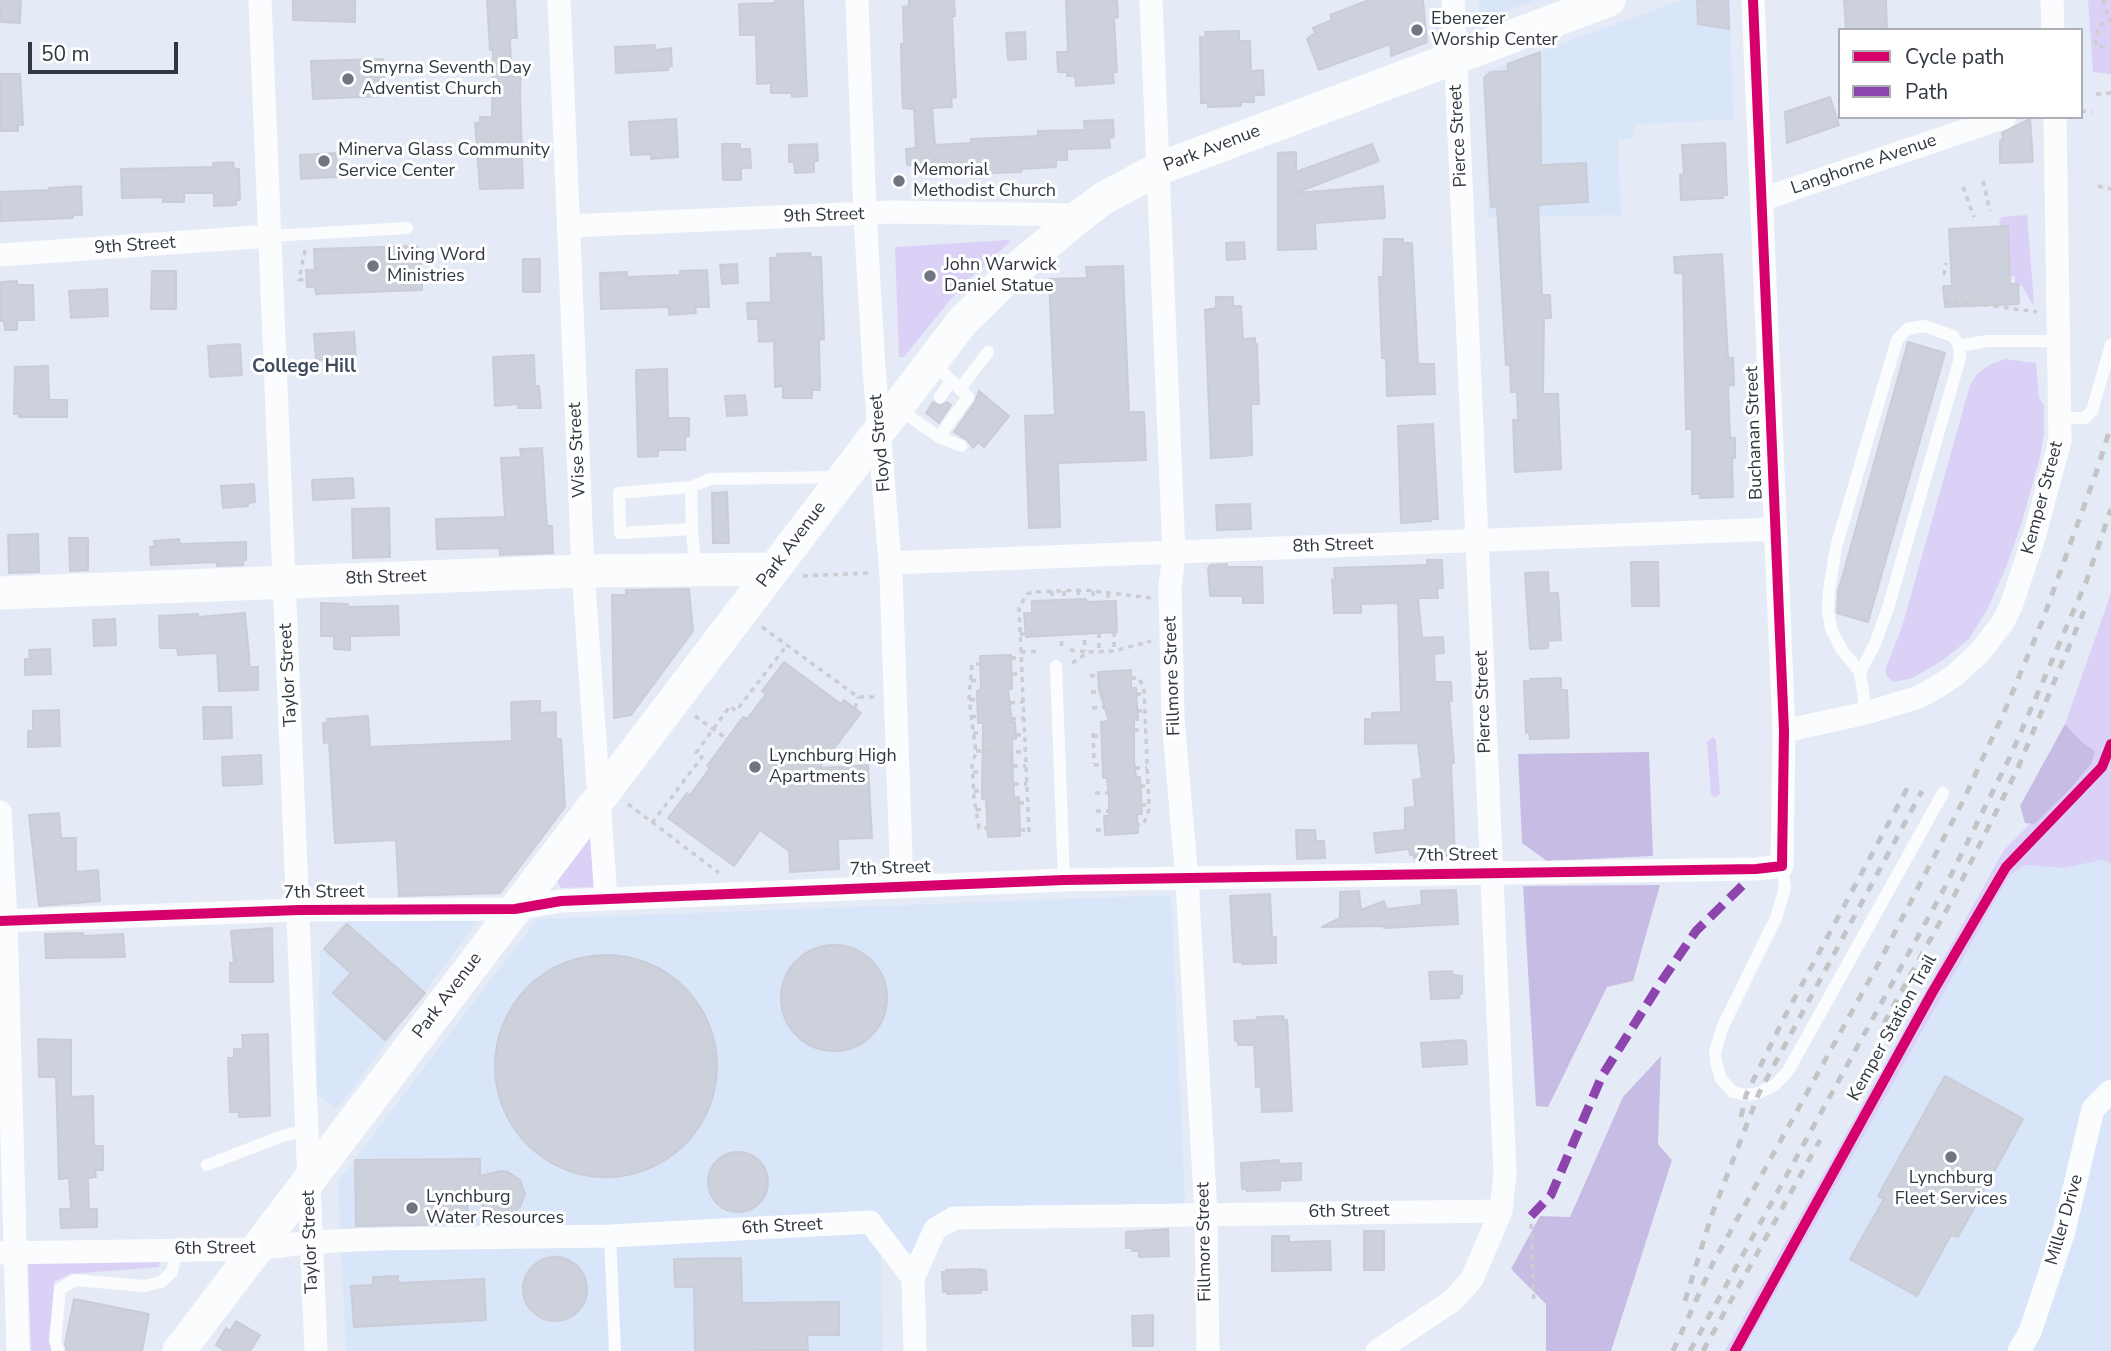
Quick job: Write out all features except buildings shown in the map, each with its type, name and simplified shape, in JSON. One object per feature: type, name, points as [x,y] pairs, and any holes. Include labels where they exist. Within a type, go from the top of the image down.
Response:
[{"type":"main road","name":"Park Avenue","points":[[179,1351],[515,909],[611,800],[784,573],[844,477],[947,378],[962,322],[1014,271],[1081,215],[1126,185],[1158,169],[1609,0]]},
{"type":"main road","name":"8th Street","points":[[0,593],[583,571],[695,570],[784,573]]},
{"type":"street","name":"Taylor Street","points":[[260,0],[316,1351]]},
{"type":"street","name":"Wise Street","points":[[559,0],[583,571],[611,800],[606,899]]},
{"type":"street","name":"Floyd Street","points":[[857,0],[874,369],[906,419],[890,564],[902,886]]},
{"type":"street","name":"Fillmore Street","points":[[1151,0],[1174,554],[1170,587],[1173,719],[1187,880],[1206,1214],[1208,1351]]},
{"type":"street","name":"Pierce Street","points":[[1377,1351],[1452,1301],[1472,1279],[1502,1211],[1505,1173],[1453,0]]},
{"type":"street","name":"Buchanan Street","points":[[1753,0],[1784,731],[1782,866]]},
{"type":"street","points":[[2052,0],[2053,28]]},
{"type":"street","name":"Langhorne Avenue","points":[[1763,199],[1999,119]]},
{"type":"street","name":"Kemper Street","points":[[1784,731],[1866,713],[1919,697],[1937,687],[1976,657],[2003,622],[2011,606],[2034,537],[2060,441],[2055,119]]},
{"type":"street","name":"9th Street","points":[[568,226],[891,212],[1081,215]]},
{"type":"street","name":"9th Street","points":[[0,255],[270,236]]},
{"type":"street","name":"8th Street","points":[[890,564],[1776,529]]},
{"type":"street","points":[[0,812],[7,1253],[18,1351]]},
{"type":"street","name":"7th Street","points":[[3,921],[299,910],[515,909],[552,901],[1064,880],[1756,869],[1782,866]]},
{"type":"street","name":"Miller Drive","points":[[2020,1351],[2030,1332],[2064,1231],[2093,1109],[2111,1091]]},
{"type":"street","name":"6th Street","points":[[7,1253],[258,1249],[311,1242],[379,1239],[610,1236],[870,1222],[912,1278],[936,1229],[954,1218],[1502,1211]]},
{"type":"street","points":[[912,1278],[915,1351]]},
{"type":"lane","points":[[270,236],[407,228]]},
{"type":"lane","points":[[1860,672],[1875,644],[1888,608],[1960,358],[1959,346],[1953,335],[1924,326],[1915,326],[1900,334],[1889,364],[1836,547],[1829,591],[1831,629],[1842,650],[1860,672],[1866,713]]},
{"type":"lane","points":[[1959,346],[1987,341],[2058,341]]},
{"type":"lane","points":[[2061,418],[2085,418],[2092,411],[2111,345]]},
{"type":"lane","points":[[940,397],[947,378],[988,352]]},
{"type":"lane","points":[[939,437],[968,397],[947,378]]},
{"type":"lane","points":[[906,419],[961,446]]},
{"type":"lane","points":[[692,529],[620,533],[619,493],[691,487],[710,479],[844,477]]},
{"type":"lane","points":[[691,487],[695,570]]},
{"type":"lane","points":[[1056,669],[1064,880]]},
{"type":"lane","points":[[1782,866],[1784,888],[1776,918],[1723,1026],[1716,1052],[1721,1079],[1733,1092],[1746,1095],[1759,1093],[1776,1084],[1788,1071],[1942,793]]},
{"type":"lane","points":[[207,1165],[282,1136],[307,1130]]},
{"type":"lane","points":[[610,1236],[615,1351]]},
{"type":"lane","points":[[58,1351],[55,1340],[60,1289],[75,1280],[144,1286],[162,1282],[172,1272],[177,1249]]},
{"type":"path","points":[[2103,0],[2110,21],[2101,24],[2095,46],[2104,47]]},
{"type":"path","points":[[2095,94],[2111,93]]},
{"type":"path","points":[[2083,111],[2092,112]]},
{"type":"path","points":[[1983,181],[1990,211]]},
{"type":"path","points":[[2098,186],[2110,189]]},
{"type":"path","points":[[1963,187],[1974,217]]},
{"type":"path","points":[[306,248],[299,280],[307,279]]},
{"type":"path","points":[[1944,275],[1946,263]]},
{"type":"path","points":[[1944,302],[2037,312]]},
{"type":"path","points":[[784,573],[867,573]]},
{"type":"path","points":[[1078,590],[1079,600]]},
{"type":"path","points":[[1052,591],[1052,600]]},
{"type":"path","points":[[1063,591],[1064,600]]},
{"type":"path","points":[[1093,591],[1094,602]]},
{"type":"path","points":[[1108,593],[1108,601]]},
{"type":"path","points":[[758,624],[858,697],[875,697]]},
{"type":"path","points":[[1084,630],[1087,652]]},
{"type":"path","points":[[1061,631],[1062,651]]},
{"type":"path","points":[[1114,632],[1114,651]]},
{"type":"path","points":[[1099,633],[1099,652]]},
{"type":"path","points":[[1020,634],[1033,634]]},
{"type":"path","points":[[1070,650],[1114,651],[1135,647],[1158,638]]},
{"type":"path","points":[[652,823],[702,757],[696,753],[730,706],[736,711],[787,645]]},
{"type":"path","points":[[1011,658],[1041,652]]},
{"type":"path","points":[[1056,669],[1070,664],[1087,652]]},
{"type":"path","points":[[981,664],[972,664],[970,701],[976,751],[973,772],[979,828],[988,828]]},
{"type":"path","points":[[1012,674],[1021,674]]},
{"type":"path","points":[[1090,676],[1099,675]]},
{"type":"path","points":[[1131,678],[1139,678],[1146,703],[1147,768],[1151,795],[1144,824],[1138,825]]},
{"type":"path","points":[[971,681],[981,680]]},
{"type":"path","points":[[1091,692],[1104,692]]},
{"type":"path","points":[[1136,694],[1144,694]]},
{"type":"path","points":[[855,708],[858,697]]},
{"type":"path","points":[[970,701],[977,699]]},
{"type":"path","points":[[1010,702],[1023,702]]},
{"type":"path","points":[[1092,708],[1105,708]]},
{"type":"path","points":[[1137,711],[1145,711]]},
{"type":"path","points":[[690,713],[727,740]]},
{"type":"path","points":[[971,717],[978,716]]},
{"type":"path","points":[[1011,719],[1024,718]]},
{"type":"path","points":[[1134,730],[1146,730]]},
{"type":"path","points":[[973,733],[983,733]]},
{"type":"path","points":[[1016,735],[1025,735]]},
{"type":"path","points":[[1101,736],[1093,735],[1094,764],[1102,765]]},
{"type":"path","points":[[976,751],[1026,752]]},
{"type":"path","points":[[1013,766],[1026,766]]},
{"type":"path","points":[[1136,768],[1147,768]]},
{"type":"path","points":[[973,772],[981,772]]},
{"type":"path","points":[[1014,784],[1027,784]]},
{"type":"path","points":[[1140,786],[1148,786]]},
{"type":"path","points":[[974,791],[982,791]]},
{"type":"path","points":[[1095,793],[1108,793]]},
{"type":"path","points":[[611,800],[652,823],[719,873]]},
{"type":"path","points":[[1019,803],[1028,803]]},
{"type":"path","points":[[1141,805],[1149,804]]},
{"type":"path","points":[[976,810],[987,809]]},
{"type":"path","points":[[1096,811],[1109,811]]},
{"type":"path","points":[[1020,830],[1029,830]]},
{"type":"path","points":[[1096,830],[1105,830]]},
{"type":"path","points":[[1531,1224],[1534,1304]]},
{"type":"shaded area","points":[[1479,0],[1535,0],[1480,21]]},
{"type":"shaded area","points":[[1682,0],[1730,0],[1733,119],[1634,125],[1633,138],[1618,140],[1621,215],[1488,217],[1484,72]]},
{"type":"shaded area","points":[[2088,0],[2111,0],[2111,74],[2093,72]]},
{"type":"shaded area","points":[[2027,215],[2034,302],[2032,304],[2023,287],[2015,283],[2015,277],[2010,276],[2008,226],[2000,226],[1999,221],[2002,217]]},
{"type":"shaded area","points":[[1010,242],[951,299],[904,357],[899,357],[895,247]]},
{"type":"shaded area","points":[[2005,359],[2036,363],[2039,398],[2044,405],[2044,434],[2040,457],[2021,525],[1988,608],[1969,639],[1943,660],[1913,678],[1894,682],[1887,677],[1885,670],[1902,627],[1970,385],[1977,374],[1989,365]]},
{"type":"shaded area","points":[[2111,593],[2111,864],[2102,860],[2064,868],[2025,865],[2009,876],[1743,1351],[1725,1351],[2004,850],[2053,801],[2083,744],[2065,724]]},
{"type":"shaded area","points":[[2065,724],[2095,751],[2091,764],[2035,824],[2025,823],[2020,806]]},
{"type":"shaded area","points":[[1713,737],[1716,740],[1720,794],[1714,798],[1711,794],[1707,742]]},
{"type":"shaded area","points":[[1649,752],[1653,856],[1547,861],[1522,843],[1518,754]]},
{"type":"shaded area","points":[[590,836],[596,887],[561,888],[557,881]]},
{"type":"shaded area","points":[[2102,860],[2111,864],[2111,1351],[1743,1351],[2009,876],[2025,865],[2064,868]]},
{"type":"shaded area","points":[[1660,885],[1633,981],[1607,987],[1548,1107],[1536,1106],[1523,886]]},
{"type":"shaded area","points":[[1171,895],[1185,1203],[948,1213],[912,1252],[881,1257],[883,1351],[346,1351],[338,1181],[537,919]]},
{"type":"shaded area","points":[[347,919],[478,921],[337,1109],[316,1094],[320,951]]},
{"type":"shaded area","points":[[1661,1056],[1658,1144],[1672,1160],[1611,1351],[1546,1351],[1546,1304],[1511,1269],[1540,1216],[1570,1217],[1623,1097]]},
{"type":"shaded area","points":[[161,1260],[159,1267],[70,1274],[54,1282],[52,1351],[31,1351],[28,1262]]},
{"type":"railway","points":[[1673,1351],[1713,1263],[1881,959],[1964,799],[2042,622],[2111,426]]},
{"type":"railway","points":[[1690,1351],[1944,889],[2011,755],[2086,582],[2111,509]]},
{"type":"railway","points":[[1884,1023],[1951,902],[2017,770],[2084,611]]},
{"type":"railway","points":[[1741,1117],[1746,1095],[1785,1016],[1909,785]]},
{"type":"railway","points":[[1685,1301],[1711,1217],[1759,1093],[1922,791]]},
{"type":"railway","points":[[1703,1351],[1820,1140]]},
{"type":"marked path","points":[[1531,1216],[1551,1195],[1602,1076],[1659,985],[1696,931],[1745,883]]},
{"type":"cycle path","points":[[0,921],[299,910],[515,909],[561,901],[1064,880],[1756,869],[1782,866],[1784,731],[1753,0]]},
{"type":"cycle path","name":"Kemper Station Trail","points":[[1735,1351],[1932,993],[2006,867],[2102,767],[2111,744]]},
{"type":"place","name":"Ebenezer Worship Center","points":[[1417,30]]},
{"type":"place","name":"Smyrna Seventh Day Adventist Church","points":[[348,79]]},
{"type":"place","name":"Minerva Glass Community Service Center","points":[[324,161]]},
{"type":"place","name":"Memorial Methodist Church","points":[[899,181]]},
{"type":"place","name":"Living Word Ministries","points":[[373,266]]},
{"type":"place","name":"John Warwick Daniel Statue","points":[[930,276]]},
{"type":"place","name":"Lynchburg High Apartments","points":[[755,767]]},
{"type":"place","name":"Lynchburg Fleet Services","points":[[1951,1157]]},
{"type":"place","name":"Lynchburg Water Resources","points":[[412,1208]]},
{"type":"district","name":"College Hill","points":[[304,367]]}]
